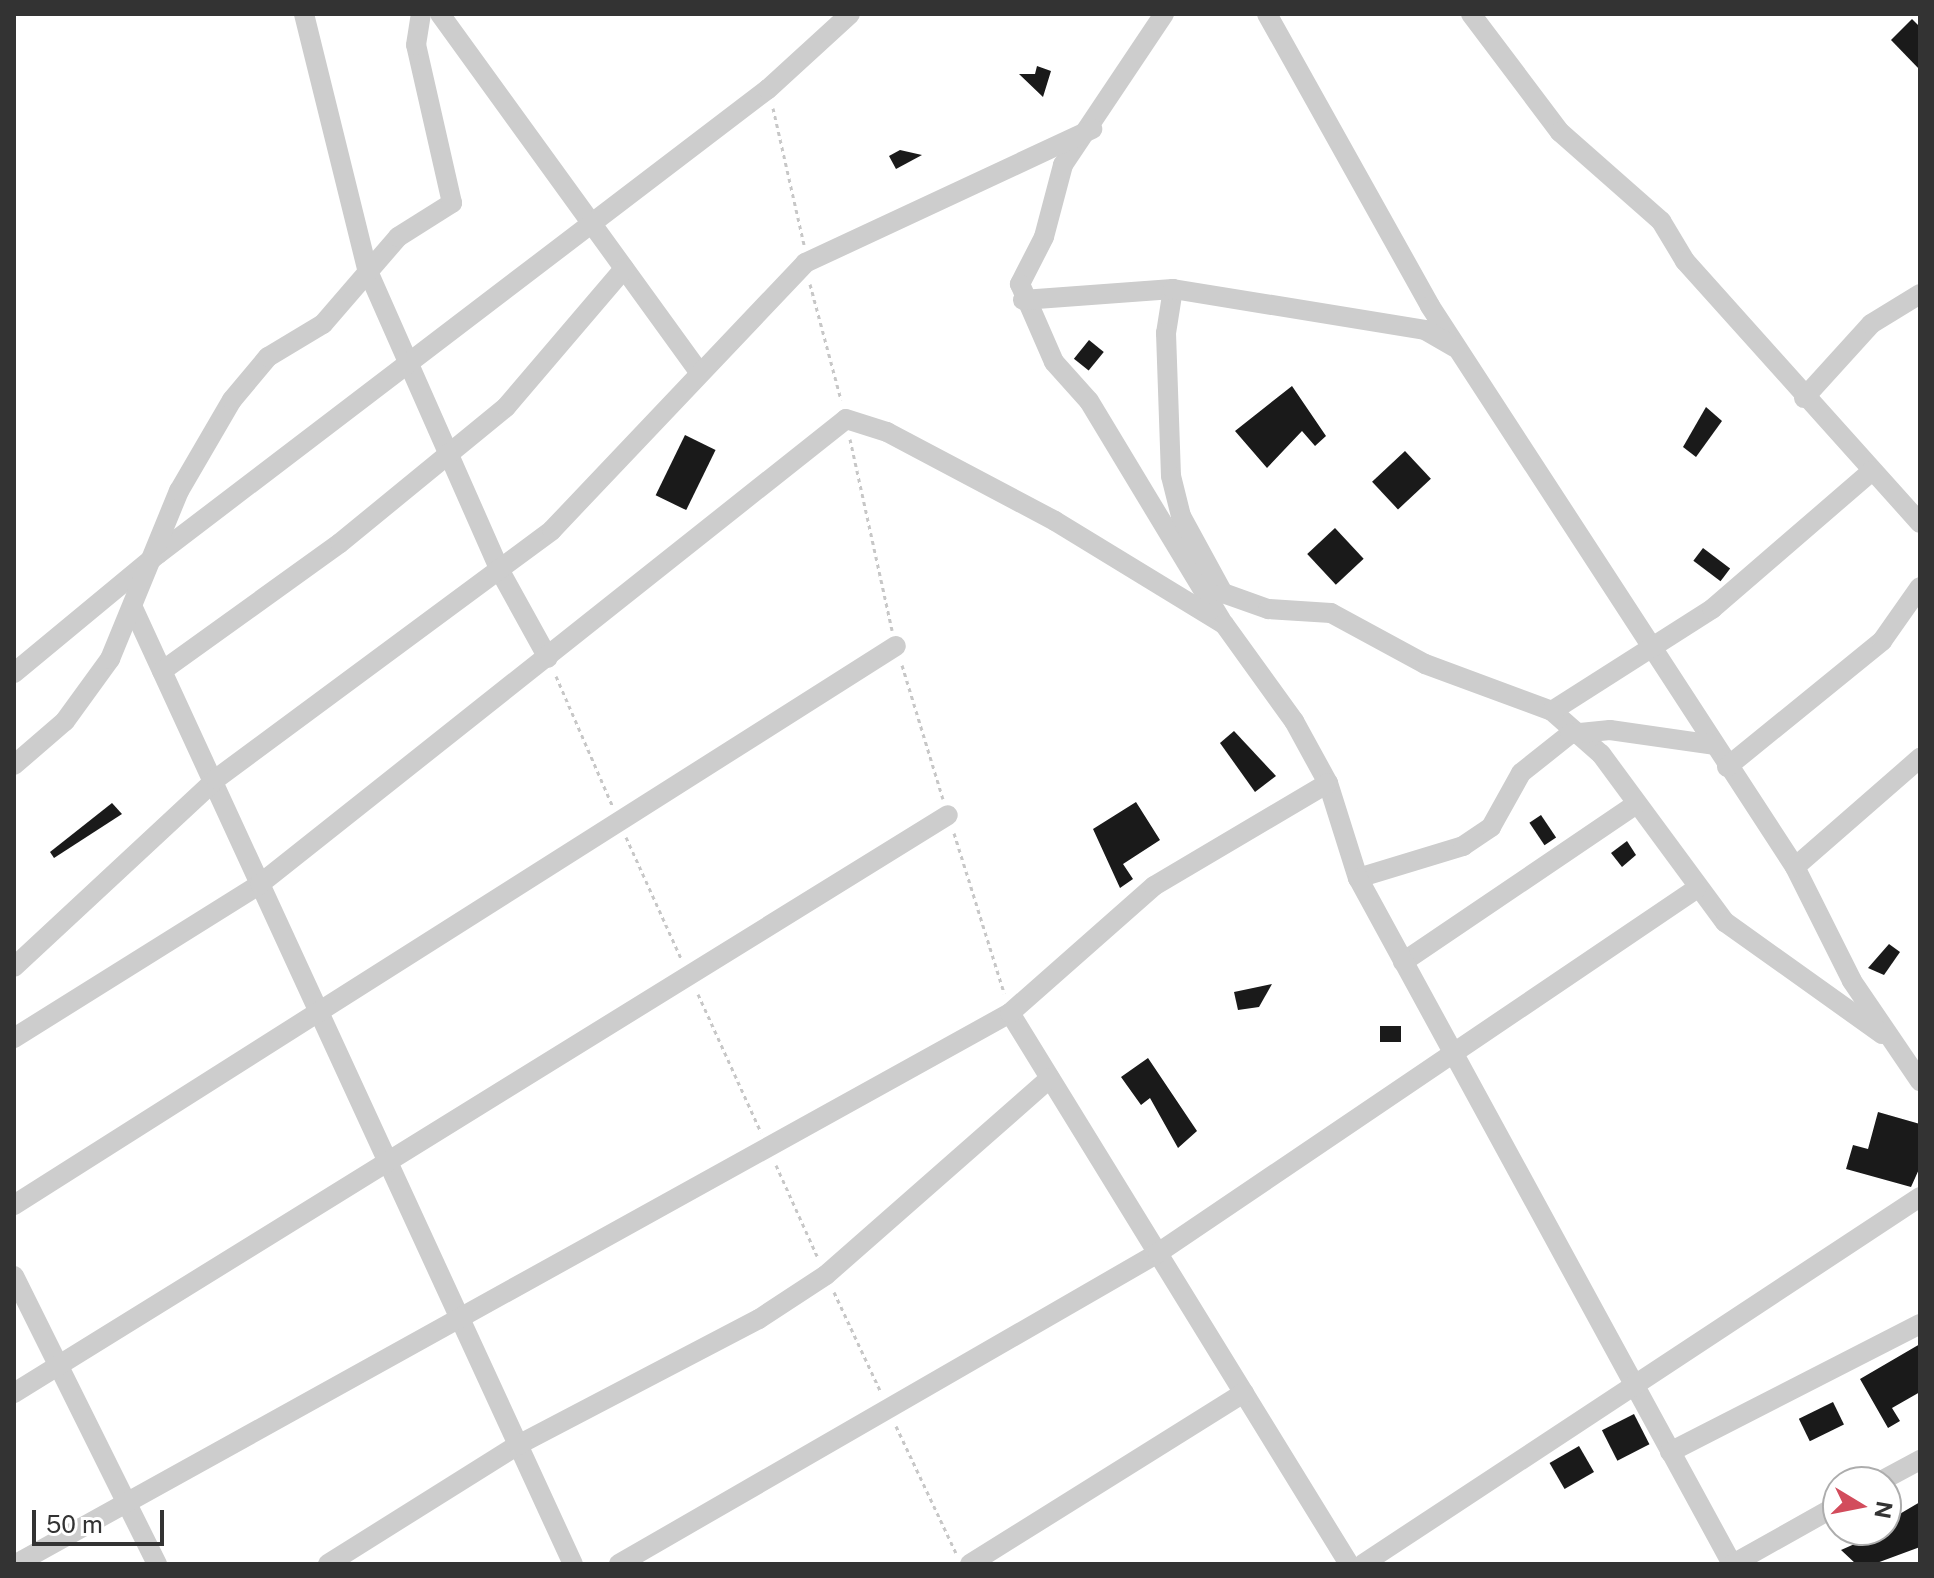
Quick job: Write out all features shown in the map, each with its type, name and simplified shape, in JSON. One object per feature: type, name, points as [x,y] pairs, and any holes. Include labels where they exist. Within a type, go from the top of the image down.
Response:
[{"type":"street","points":[[304,14],[367,269],[405,367],[450,452],[500,571],[548,658]]},
{"type":"street","points":[[14,765],[65,721],[110,659],[158,554],[179,491],[232,400],[268,357],[323,324],[367,269],[398,237],[452,203],[416,45],[421,14]]},
{"type":"street","points":[[440,14],[700,373]]},
{"type":"street","points":[[14,673],[158,554],[768,89],[850,14]]},
{"type":"street","points":[[1164,14],[1054,184],[1044,237],[1020,284],[1023,300],[1054,362],[1089,401],[1224,624],[1294,721],[1328,783],[1358,878],[1733,1564],[1822,1514]]},
{"type":"street","points":[[1267,14],[1461,351],[1727,767],[1795,867],[1885,1036],[1920,1081]]},
{"type":"street","points":[[1471,14],[1560,132],[1661,221],[1685,261],[1804,398],[1920,523]]},
{"type":"street","points":[[14,967],[216,779],[552,530],[805,263],[1092,129]]},
{"type":"street","points":[[162,671],[506,407],[624,269]]},
{"type":"street","points":[[1023,300],[1173,289],[1425,330],[1461,351]]},
{"type":"street","points":[[1173,289],[1166,333],[1171,476],[1181,516],[1223,593],[1268,609],[1331,613],[1425,664],[1552,711],[1577,733],[1636,804],[1696,889],[1770,960],[1885,1036]]},
{"type":"street","points":[[1804,398],[1871,324],[1920,294]]},
{"type":"street","points":[[14,1038],[260,884],[846,419],[887,432],[1055,521],[1224,624]]},
{"type":"street","points":[[1552,711],[1653,648],[1748,581],[1872,471]]},
{"type":"street","points":[[1727,767],[1882,641],[1920,587]]},
{"type":"street","points":[[133,608],[216,779],[260,884],[573,1564]]},
{"type":"street","points":[[14,1205],[621,825],[896,646]]},
{"type":"street","points":[[1358,878],[1463,846],[1491,827],[1521,773],[1548,745],[1577,733],[1610,730],[1714,745]]},
{"type":"street","points":[[1795,867],[1920,758]]},
{"type":"street","points":[[16,1564],[1010,1013],[1154,886],[1328,783]]},
{"type":"street","points":[[1403,962],[1636,804]]},
{"type":"street","points":[[14,1393],[688,972],[948,815]]},
{"type":"street","points":[[619,1564],[1158,1253],[1696,889]]},
{"type":"street","points":[[1010,1013],[1244,1393],[1359,1564],[1920,1197]]},
{"type":"street","points":[[328,1564],[518,1445],[759,1319],[826,1275],[1050,1078]]},
{"type":"street","points":[[14,1276],[157,1564]]},
{"type":"street","points":[[1670,1452],[1920,1324]]},
{"type":"street","points":[[970,1564],[1244,1393]]},
{"type":"street","points":[[1902,1470],[1920,1460]]},
{"type":"path","points":[[768,89],[802,224],[805,263],[846,419],[896,646],[1010,1013]]},
{"type":"path","points":[[548,658],[768,1148],[961,1564]]},
{"type":"building","points":[[1912,19],[1920,27],[1920,70],[1891,40]]},
{"type":"building","points":[[1037,66],[1051,71],[1043,97],[1019,74],[1035,74]]},
{"type":"building","points":[[900,150],[922,155],[896,169],[889,156]]},
{"type":"building","points":[[1089,340],[1104,352],[1089,371],[1074,359]]},
{"type":"building","points":[[1292,386],[1326,436],[1315,446],[1302,431],[1267,468],[1235,431]]},
{"type":"building","points":[[1706,407],[1722,421],[1696,457],[1683,447]]},
{"type":"building","points":[[685,435],[716,450],[686,510],[656,495]]},
{"type":"building","points":[[1405,451],[1431,479],[1398,509],[1372,482]]},
{"type":"building","points":[[1335,528],[1364,559],[1336,585],[1307,554]]},
{"type":"building","points":[[1703,548],[1730,568],[1721,581],[1693,561]]},
{"type":"building","points":[[1234,731],[1276,776],[1255,792],[1220,743]]},
{"type":"building","points":[[1136,802],[1160,840],[1123,864],[1133,879],[1120,888],[1093,829]]},
{"type":"building","points":[[112,803],[122,814],[54,858],[50,852]]},
{"type":"building","points":[[1541,815],[1556,837],[1544,845],[1529,823]]},
{"type":"building","points":[[1627,841],[1636,855],[1622,867],[1611,853]]},
{"type":"building","points":[[1889,944],[1900,952],[1884,975],[1868,968]]},
{"type":"building","points":[[1272,984],[1259,1007],[1238,1010],[1234,992]]},
{"type":"building","points":[[1380,1026],[1401,1026],[1401,1042],[1380,1042]]},
{"type":"building","points":[[1148,1058],[1197,1131],[1178,1148],[1150,1098],[1141,1105],[1121,1077]]},
{"type":"building","points":[[1878,1112],[1920,1124],[1920,1167],[1911,1187],[1846,1169],[1853,1145],[1868,1149]]},
{"type":"building","points":[[1920,1344],[1920,1392],[1892,1408],[1900,1421],[1888,1428],[1860,1379]]},
{"type":"building","points":[[1833,1402],[1844,1424],[1810,1441],[1799,1419]]},
{"type":"building","points":[[1634,1414],[1649,1444],[1617,1461],[1602,1430]]},
{"type":"building","points":[[1579,1446],[1594,1472],[1565,1489],[1550,1463]]},
{"type":"building","points":[[1920,1502],[1920,1547],[1874,1564],[1856,1564],[1841,1550],[1850,1546],[1902,1546],[1902,1513]]}]
